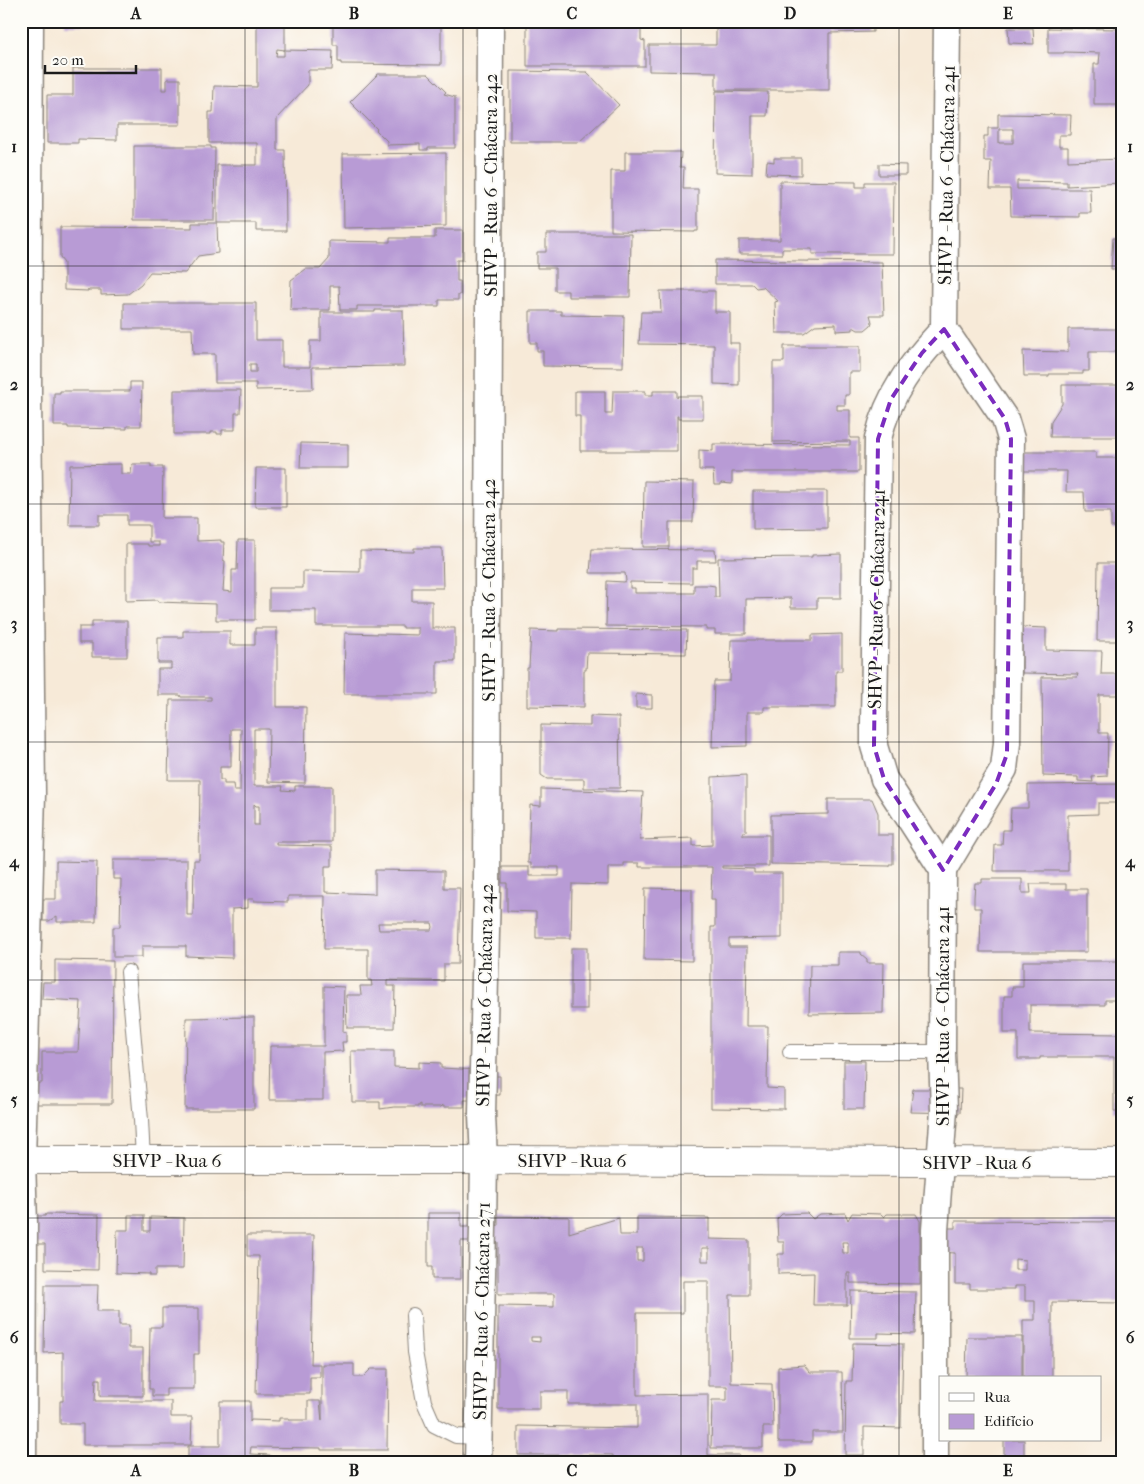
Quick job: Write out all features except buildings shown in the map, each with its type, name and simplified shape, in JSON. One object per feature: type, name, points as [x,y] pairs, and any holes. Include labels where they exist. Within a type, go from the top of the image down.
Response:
[{"type":"street","points":[[23,1463],[24,1224],[22,1160],[32,794],[28,394],[30,21]]},
{"type":"street","name":"SHVP - Rua 6 - Chácara 242","points":[[484,1160],[482,1115],[487,886],[490,21]]},
{"type":"street","name":"SHVP - Rua 6 - Chácara 241","points":[[935,1463],[935,1230],[944,1110],[942,1052],[943,870],[884,778],[874,746],[874,723],[878,439],[882,418],[900,384],[922,353],[944,329],[947,21]]},
{"type":"street","points":[[943,870],[1004,769],[1007,743],[1011,491],[1011,439],[1005,419],[944,329]]},
{"type":"street","name":"SHVP - Rua 6","points":[[22,1160],[1123,1163]]},
{"type":"street","name":"SHVP - Rua 6 - Chácara 271","points":[[478,1463],[484,1160]]},
{"type":"lane","points":[[128,972],[143,1160]]},
{"type":"lane","points":[[790,1052],[942,1052]]},
{"type":"lane","points":[[413,1315],[415,1352],[424,1402],[434,1425],[456,1436],[478,1437]]},
{"type":"highlighted area","points":[[944,329],[1005,419],[1011,439],[1007,754],[996,784],[943,870],[884,779],[874,746],[878,439],[891,399],[922,353]]}]
